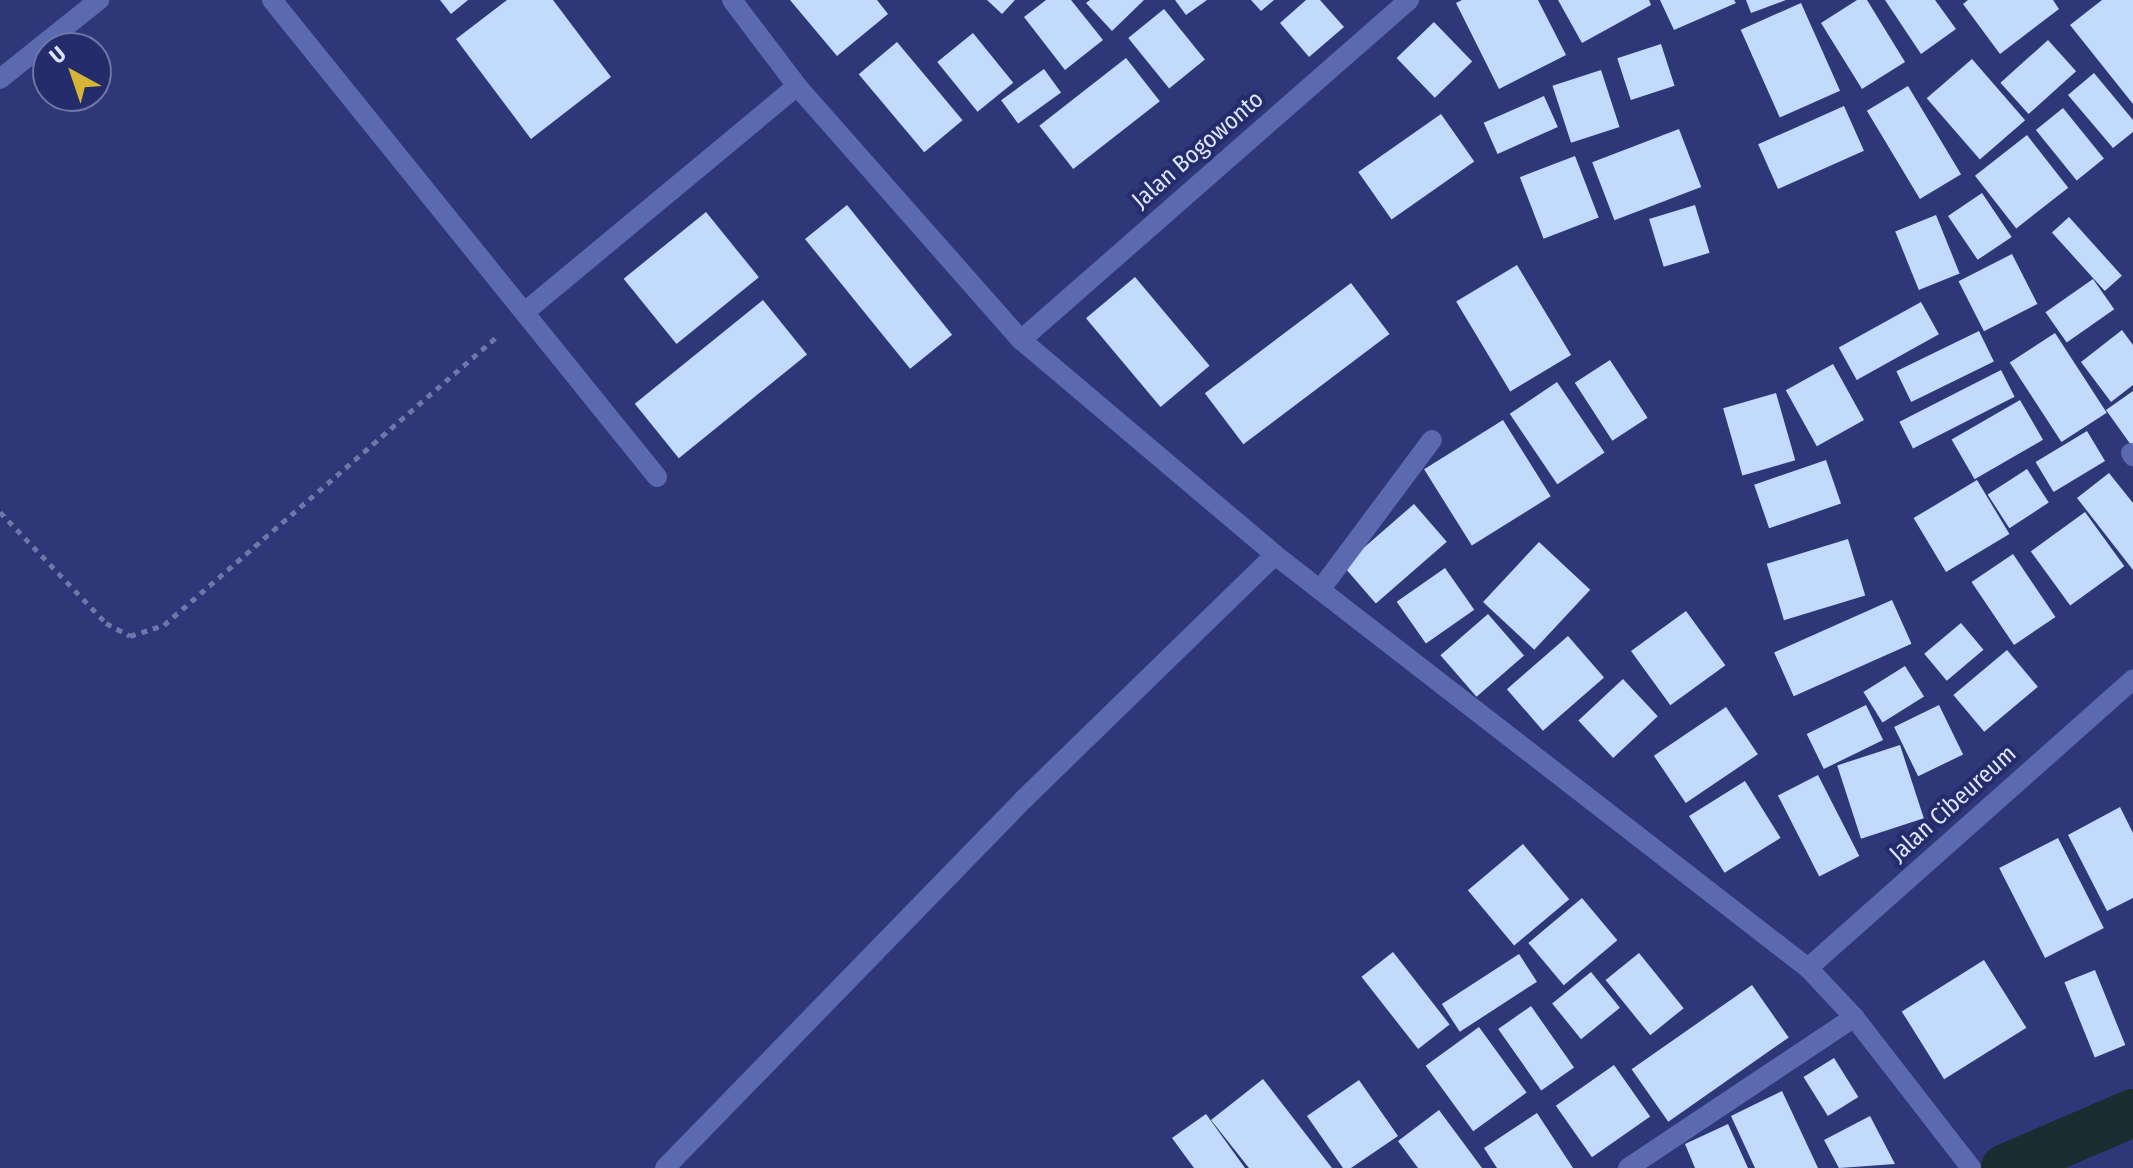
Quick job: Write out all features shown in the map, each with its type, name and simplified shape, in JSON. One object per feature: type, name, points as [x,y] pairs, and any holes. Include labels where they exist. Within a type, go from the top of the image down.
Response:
[{"type":"street","points":[[0,79],[99,0]]},
{"type":"street","points":[[272,0],[657,477]]},
{"type":"street","points":[[732,0],[797,86],[1021,340],[1275,555],[1808,968],[1854,1017],[1971,1168]]},
{"type":"street","name":"Jalan Bogowonto","points":[[1021,340],[1409,0]]},
{"type":"street","points":[[526,311],[797,86]]},
{"type":"street","points":[[1320,590],[1432,440]]},
{"type":"street","points":[[665,1168],[1013,810],[1275,555]]},
{"type":"street","name":"Jalan Cibeureum","points":[[1808,968],[2133,679]]},
{"type":"street","points":[[1628,1168],[1854,1017]]},
{"type":"path","points":[[0,512],[106,623],[130,636],[164,625],[526,311]]},
{"type":"building","points":[[440,0],[468,0],[451,14]]},
{"type":"building","points":[[507,0],[553,0],[611,77],[531,139],[456,39]]},
{"type":"building","points":[[790,0],[877,0],[888,14],[837,56]]},
{"type":"building","points":[[987,0],[1015,0],[1002,14]]},
{"type":"building","points":[[1046,0],[1071,0],[1103,40],[1065,70],[1024,17]]},
{"type":"building","points":[[1090,0],[1144,0],[1112,31],[1086,3]]},
{"type":"building","points":[[1175,0],[1207,0],[1186,15]]},
{"type":"building","points":[[1251,0],[1274,0],[1261,11]]},
{"type":"building","points":[[1306,0],[1320,0],[1344,27],[1309,57],[1280,23]]},
{"type":"building","points":[[1462,0],[1538,0],[1566,55],[1499,89],[1456,3]]},
{"type":"building","points":[[1558,0],[1649,0],[1651,5],[1582,43]]},
{"type":"building","points":[[1660,0],[1734,0],[1736,3],[1674,30]]},
{"type":"building","points":[[1746,0],[1786,0],[1751,13]]},
{"type":"building","points":[[1857,0],[1867,0],[1905,62],[1862,89],[1821,23]]},
{"type":"building","points":[[1885,0],[1935,0],[1956,29],[1921,54]]},
{"type":"building","points":[[1968,0],[2053,0],[2059,9],[2000,54],[1963,4]]},
{"type":"building","points":[[2102,0],[2133,0],[2133,104],[2070,25]]},
{"type":"building","points":[[1801,3],[1840,91],[1780,118],[1741,30]]},
{"type":"building","points":[[1164,9],[1205,60],[1169,88],[1128,38]]},
{"type":"building","points":[[1434,22],[1472,62],[1435,98],[1397,58]]},
{"type":"building","points":[[973,33],[1013,83],[978,112],[937,62]]},
{"type":"building","points":[[2048,40],[2076,71],[2029,114],[2000,83]]},
{"type":"building","points":[[897,42],[963,120],[924,152],[859,74]]},
{"type":"building","points":[[1661,44],[1675,86],[1631,100],[1617,58]]},
{"type":"building","points":[[1126,58],[1160,101],[1073,169],[1039,126]]},
{"type":"building","points":[[1972,59],[2025,120],[1980,159],[1927,98]]},
{"type":"building","points":[[1044,69],[1061,92],[1018,124],[1001,100]]},
{"type":"building","points":[[1601,70],[1620,127],[1571,143],[1552,86]]},
{"type":"building","points":[[2094,73],[2133,120],[2133,132],[2113,148],[2068,95]]},
{"type":"building","points":[[1908,86],[1961,174],[1920,199],[1867,111]]},
{"type":"building","points":[[1544,96],[1558,127],[1498,154],[1484,123]]},
{"type":"building","points":[[1844,106],[1864,151],[1778,189],[1758,144]]},
{"type":"building","points":[[2063,108],[2104,159],[2077,181],[2036,130]]},
{"type":"building","points":[[1441,114],[1474,162],[1392,219],[1358,172]]},
{"type":"building","points":[[1679,129],[1701,187],[1614,220],[1592,162]]},
{"type":"building","points":[[2027,135],[2068,188],[2016,228],[1975,176]]},
{"type":"building","points":[[1575,156],[1599,218],[1544,239],[1520,177]]},
{"type":"building","points":[[1982,193],[2012,237],[1978,260],[1948,216]]},
{"type":"building","points":[[847,205],[952,335],[910,369],[805,239]]},
{"type":"building","points":[[1695,205],[1710,253],[1664,267],[1649,219]]},
{"type":"building","points":[[706,212],[759,277],[676,344],[624,279]]},
{"type":"building","points":[[1936,215],[1960,273],[1919,290],[1895,231]]},
{"type":"building","points":[[2069,217],[2122,276],[2105,291],[2052,232]]},
{"type":"building","points":[[2012,254],[2037,304],[1984,331],[1959,281]]},
{"type":"building","points":[[1517,265],[1571,355],[1510,392],[1456,302]]},
{"type":"building","points":[[1135,277],[1210,366],[1161,407],[1086,318]]},
{"type":"building","points":[[2093,279],[2114,309],[2067,343],[2045,312]]},
{"type":"building","points":[[1351,283],[1390,334],[1243,444],[1205,393]]},
{"type":"building","points":[[763,300],[807,354],[679,458],[635,404]]},
{"type":"building","points":[[1921,302],[1939,334],[1857,380],[1839,348]]},
{"type":"building","points":[[2122,330],[2133,345],[2133,385],[2111,402],[2081,362]]},
{"type":"building","points":[[1979,331],[1994,362],[1911,402],[1896,371]]},
{"type":"building","points":[[2055,333],[2107,413],[2061,442],[2010,362]]},
{"type":"building","points":[[1610,360],[1648,418],[1612,441],[1575,383]]},
{"type":"building","points":[[1833,364],[1864,420],[1817,446],[1786,390]]},
{"type":"building","points":[[2001,370],[2015,397],[1913,448],[1899,422]]},
{"type":"building","points":[[1557,382],[1605,452],[1557,484],[1510,414]]},
{"type":"building","points":[[2133,391],[2133,444],[2131,445],[2106,410]]},
{"type":"building","points":[[1776,393],[1795,460],[1742,475],[1723,408]]},
{"type":"building","points":[[2020,400],[2043,440],[1975,479],[1952,440]]},
{"type":"building","points":[[1503,420],[1551,496],[1472,546],[1424,469]]},
{"type":"building","points":[[2087,431],[2105,461],[2054,492],[2036,462]]},
{"type":"building","points":[[1826,460],[1841,503],[1769,528],[1754,485]]},
{"type":"building","points":[[2027,469],[2049,503],[2009,528],[1988,495]]},
{"type":"building","points":[[2109,473],[2133,503],[2133,570],[2077,498]]},
{"type":"building","points":[[1977,480],[2009,534],[1946,572],[1914,518]]},
{"type":"building","points":[[1414,504],[1447,542],[1376,603],[1343,566]]},
{"type":"building","points":[[2085,512],[2124,566],[2070,606],[2031,551]]},
{"type":"building","points":[[1848,539],[1865,595],[1784,620],[1767,564]]},
{"type":"building","points":[[1539,542],[1590,590],[1534,650],[1483,602]]},
{"type":"building","points":[[2013,554],[2055,617],[2014,645],[1972,582]]},
{"type":"building","points":[[1445,568],[1474,610],[1426,644],[1397,602]]},
{"type":"building","points":[[1892,600],[1912,644],[1794,696],[1774,652]]},
{"type":"building","points":[[1686,611],[1725,665],[1670,705],[1631,651]]},
{"type":"building","points":[[1488,614],[1524,656],[1477,697],[1440,655]]},
{"type":"building","points":[[1961,623],[1983,650],[1947,681],[1924,654]]},
{"type":"building","points":[[1568,636],[1604,678],[1543,731],[1507,689]]},
{"type":"building","points":[[2007,650],[2038,687],[1984,732],[1953,695]]},
{"type":"building","points":[[1905,666],[1924,697],[1883,722],[1863,692]]},
{"type":"building","points":[[1623,679],[1658,716],[1613,758],[1578,721]]},
{"type":"building","points":[[1866,705],[1883,740],[1824,769],[1807,734]]},
{"type":"building","points":[[1939,705],[1963,754],[1918,776],[1894,727]]},
{"type":"building","points":[[1726,707],[1758,754],[1686,803],[1654,756]]},
{"type":"building","points":[[1900,745],[1924,818],[1861,839],[1837,765]]},
{"type":"building","points":[[1818,775],[1859,856],[1819,877],[1778,795]]},
{"type":"building","points":[[1745,781],[1781,838],[1725,873],[1689,816]]},
{"type":"building","points":[[2120,807],[2133,833],[2133,898],[2107,911],[2068,835]]},
{"type":"building","points":[[2058,838],[2104,928],[2045,958],[1999,868]]},
{"type":"building","points":[[1523,844],[1569,899],[1514,945],[1468,890]]},
{"type":"building","points":[[1582,898],[1617,940],[1564,985],[1528,943]]},
{"type":"building","points":[[1393,952],[1450,1024],[1418,1049],[1361,977]]},
{"type":"building","points":[[1639,953],[1684,1008],[1650,1035],[1606,980]]},
{"type":"building","points":[[1519,954],[1537,982],[1460,1032],[1442,1004]]},
{"type":"building","points":[[1984,960],[2026,1028],[1944,1079],[1902,1011]]},
{"type":"building","points":[[2095,970],[2125,1045],[2095,1057],[2064,982]]},
{"type":"building","points":[[1591,972],[1620,1008],[1581,1039],[1552,1003]]},
{"type":"building","points":[[1752,985],[1789,1037],[1668,1122],[1632,1069]]},
{"type":"building","points":[[1531,1006],[1574,1067],[1541,1090],[1498,1029]]},
{"type":"building","points":[[1479,1027],[1527,1093],[1473,1131],[1426,1066]]},
{"type":"building","points":[[1834,1058],[1858,1097],[1828,1116],[1803,1077]]},
{"type":"building","points":[[1614,1065],[1650,1117],[1592,1157],[1556,1106]]},
{"type":"building","points":[[1263,1079],[1332,1168],[1249,1168],[1211,1120]]},
{"type":"building","points":[[1359,1080],[1398,1136],[1351,1168],[1343,1168],[1307,1116]]},
{"type":"building","points":[[1782,1091],[1818,1168],[1755,1168],[1731,1116]]},
{"type":"building","points":[[1439,1110],[1482,1168],[1418,1168],[1398,1141]]},
{"type":"building","points":[[1537,1113],[1573,1168],[1497,1168],[1484,1148]]},
{"type":"building","points":[[1206,1114],[1245,1168],[1194,1168],[1172,1138]]},
{"type":"building","points":[[1870,1116],[1895,1164],[1839,1168],[1824,1140]]},
{"type":"building","points":[[1728,1124],[1748,1168],[1695,1168],[1685,1144]]},
{"type":"waterway","points":[[2005,1168],[2133,1113]]}]
